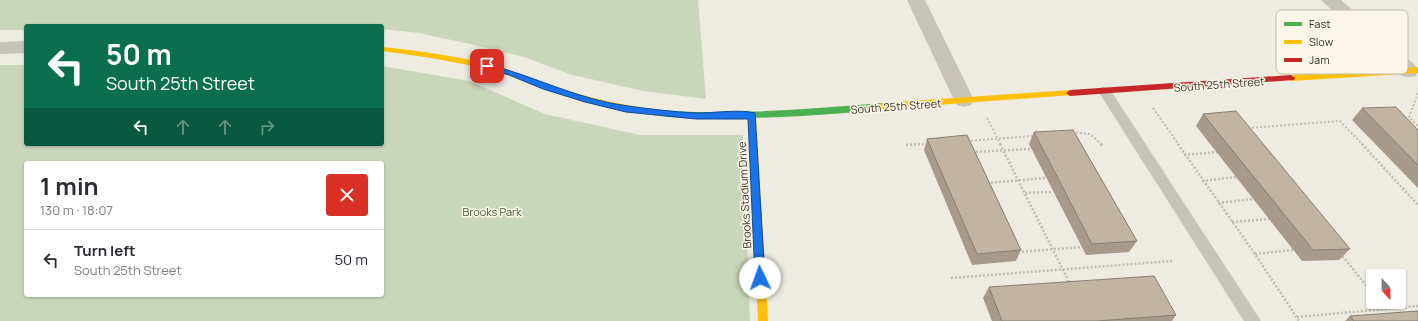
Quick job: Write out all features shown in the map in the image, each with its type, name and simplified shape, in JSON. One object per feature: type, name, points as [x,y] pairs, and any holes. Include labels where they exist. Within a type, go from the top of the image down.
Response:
[{"type":"street","points":[[916,0],[964,100]]},
{"type":"street","points":[[1330,0],[1342,10]]},
{"type":"street","points":[[0,48],[24,47]]},
{"type":"street","name":"South 25th Street","points":[[384,49],[438,55],[475,63],[512,73],[546,88],[572,96],[626,109],[696,116],[752,116],[964,100],[1367,74]]},
{"type":"street","name":"Brooks Stadium Drive","points":[[752,116],[762,321]]},
{"type":"lane","points":[[1104,91],[1253,321]]},
{"type":"path","points":[[1418,93],[1410,117],[1418,126]]},
{"type":"path","points":[[1153,108],[1202,181],[1255,254],[1299,321]]},
{"type":"path","points":[[987,118],[1071,286]]},
{"type":"path","points":[[1240,129],[1340,121],[1418,205]]},
{"type":"path","points":[[1068,133],[1084,132],[1093,134],[1103,147]]},
{"type":"path","points":[[960,142],[1037,136]]},
{"type":"path","points":[[906,145],[929,144]]},
{"type":"path","points":[[965,152],[1031,149]]},
{"type":"path","points":[[1184,155],[1217,152]]},
{"type":"path","points":[[1202,181],[1237,177]]},
{"type":"path","points":[[980,184],[1046,178]]},
{"type":"path","points":[[1025,193],[1053,192]]},
{"type":"path","points":[[1218,202],[1253,199]]},
{"type":"path","points":[[1232,222],[1269,219]]},
{"type":"path","points":[[1012,252],[1082,248]]},
{"type":"path","points":[[1255,254],[1293,250]]},
{"type":"path","points":[[1339,252],[1366,285]]},
{"type":"path","points":[[951,278],[1172,261]]},
{"type":"path","points":[[1406,307],[1418,306]]},
{"type":"path","points":[[1297,317],[1385,309]]},
{"type":"green space","points":[[0,0],[698,0],[706,99],[643,91],[569,74],[524,57],[419,33],[384,29],[384,24],[24,24],[24,30],[0,30]]},
{"type":"green space","name":"Brooks Park","points":[[0,65],[24,65],[24,146],[384,146],[384,66],[469,81],[545,114],[640,135],[743,135],[750,321],[0,321]]},
{"type":"building","points":[[1396,107],[1418,130],[1418,165],[1362,108]]},
{"type":"building","points":[[1236,111],[1350,249],[1313,250],[1203,114]]},
{"type":"building","points":[[1073,130],[1137,241],[1092,244],[1034,132]]},
{"type":"building","points":[[967,135],[1021,250],[977,254],[927,139]]},
{"type":"building","points":[[1154,276],[1176,315],[1097,321],[1002,321],[989,287]]},
{"type":"building","points":[[1418,311],[1418,321],[1354,321],[1350,316]]},
{"type":"traffic: fast","points":[[657,113],[741,116],[882,106]]},
{"type":"traffic: slow","points":[[384,49],[431,55],[479,64],[589,99],[629,109],[657,113]]},
{"type":"traffic: slow","points":[[1408,71],[1418,70]]},
{"type":"traffic: slow","points":[[1291,78],[1354,74]]},
{"type":"traffic: slow","points":[[882,106],[1070,93]]},
{"type":"traffic: slow","points":[[752,116],[763,321]]},
{"type":"traffic: jam","points":[[1070,93],[1291,78]]},
{"type":"route","points":[[487,66],[512,73],[546,88],[626,109],[696,116],[752,116],[760,278]]}]
